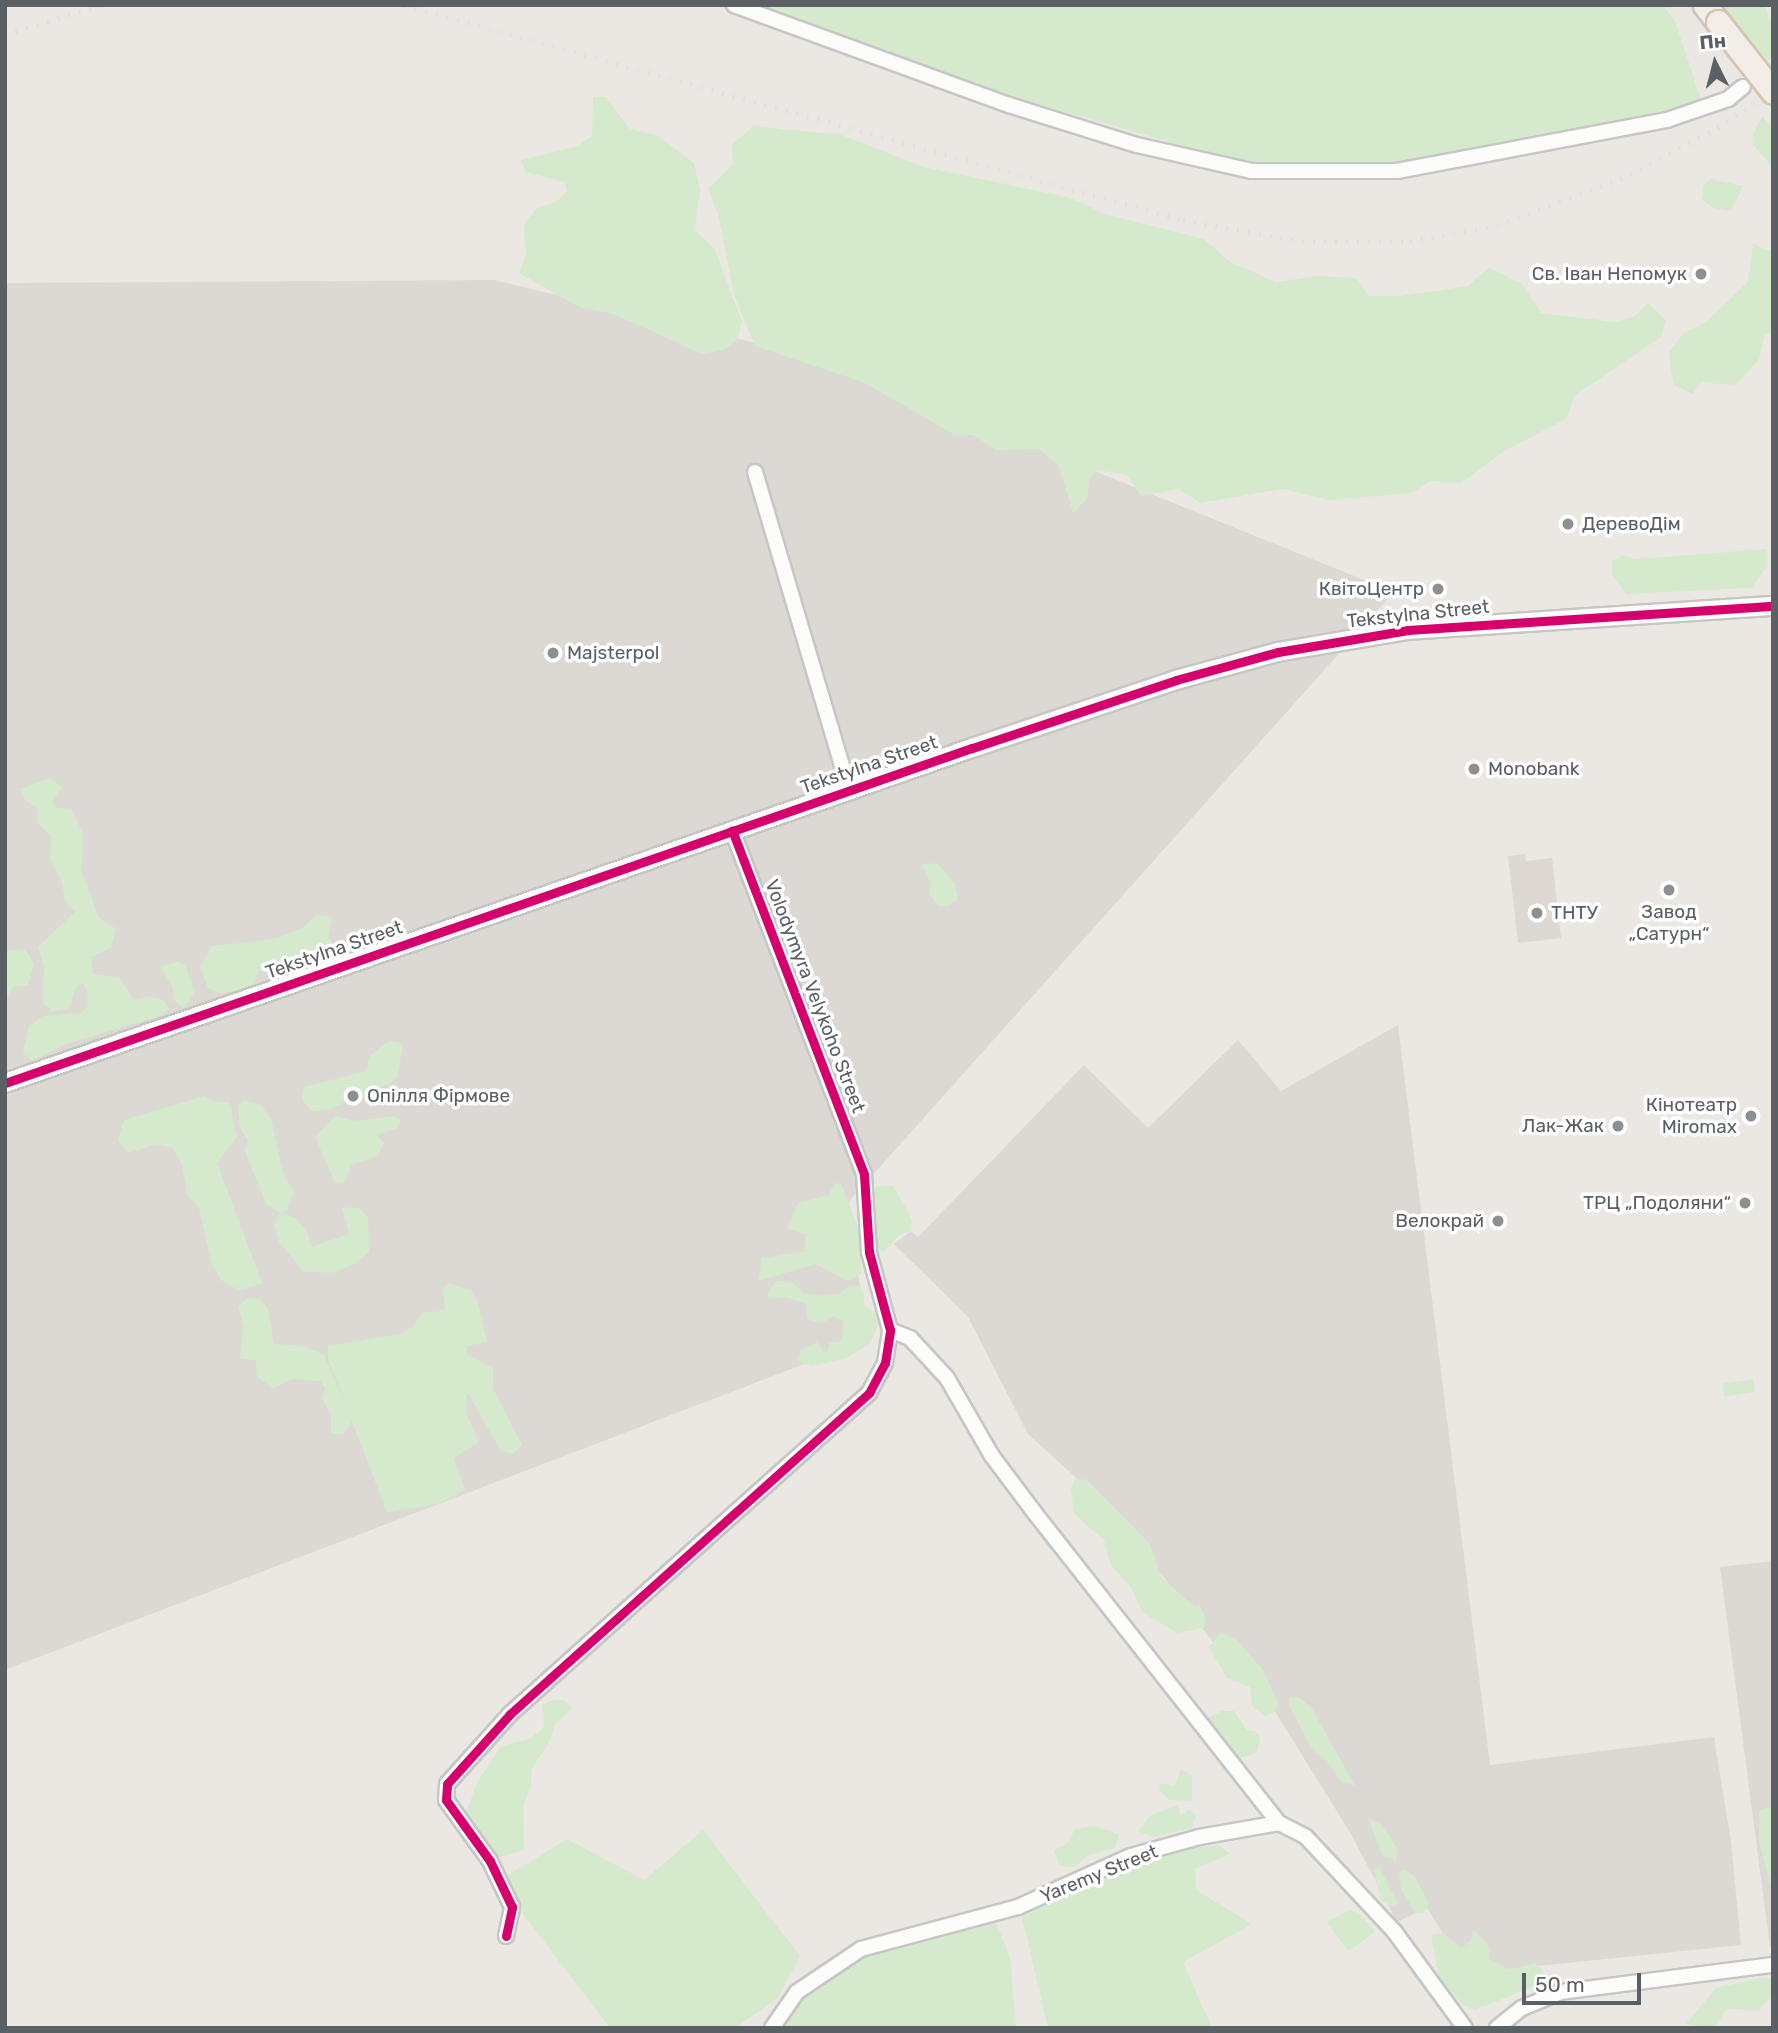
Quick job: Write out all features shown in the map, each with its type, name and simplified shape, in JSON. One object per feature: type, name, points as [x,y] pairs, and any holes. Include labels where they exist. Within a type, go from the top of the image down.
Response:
[{"type":"main road","points":[[1711,13],[1773,92]]},
{"type":"street","points":[[734,5],[1009,105],[1137,145],[1251,171],[1397,171],[1667,120],[1728,99],[1743,87]]},
{"type":"street","points":[[755,472],[849,789]]},
{"type":"street","name":"Tekstylna Street","points":[[5,1083],[849,789],[1176,680],[1323,642],[1408,630],[1773,606]]},
{"type":"street","name":"Volodymyra Velykoho Street","points":[[732,831],[864,1174],[869,1252],[890,1330]]},
{"type":"street","points":[[506,1936],[512,1907],[490,1861],[446,1800],[447,1784],[510,1714],[869,1393],[885,1363],[890,1330],[910,1338],[947,1378],[992,1456],[1279,1824],[1306,1837],[1410,1951],[1465,2028]]},
{"type":"street","name":"Yaremy Street","points":[[772,2028],[797,1992],[861,1949],[1017,1907],[1131,1856],[1199,1838],[1279,1824]]},
{"type":"street","points":[[1497,2028],[1522,2008],[1561,1992],[1773,1965]]},
{"type":"shaded area","points":[[494,280],[810,356],[1394,592],[845,1206],[870,1339],[5,1670],[5,283]]},
{"type":"shaded area","name":"ТНТУ","points":[[1525,854],[1526,861],[1552,858],[1561,938],[1518,943],[1508,856]]},
{"type":"shaded area","points":[[1398,1025],[1490,1765],[1714,1737],[1731,1841],[1741,1945],[1500,1970],[1459,1959],[1427,1908],[1397,1922],[1351,1834],[1256,1681],[1237,1674],[1115,1513],[1028,1434],[968,1317],[894,1244],[911,1231],[918,1237],[1084,1065],[1148,1128],[1238,1040],[1281,1091]]},
{"type":"shaded area","points":[[1773,1561],[1773,1946],[1770,1947],[1720,1567]]},
{"type":"green space","points":[[735,5],[1663,5],[1675,21],[1702,103],[1398,165],[1243,163],[947,78]]},
{"type":"green space","points":[[1719,5],[1764,5],[1773,24],[1773,53],[1768,61]]},
{"type":"green space","points":[[593,97],[606,97],[630,129],[657,135],[694,163],[700,190],[695,230],[714,248],[742,321],[737,341],[723,350],[702,354],[614,314],[581,308],[519,273],[526,255],[524,224],[537,208],[556,202],[567,191],[565,182],[525,172],[521,160],[578,146],[592,136]]},
{"type":"green space","points":[[1762,117],[1773,127],[1773,168],[1753,145],[1753,134]]},
{"type":"green space","points":[[754,126],[841,135],[924,167],[1071,198],[1105,214],[1204,239],[1230,262],[1276,282],[1318,276],[1356,278],[1369,296],[1401,296],[1468,286],[1489,267],[1522,284],[1541,313],[1616,322],[1635,316],[1648,303],[1666,320],[1661,337],[1575,395],[1566,419],[1506,450],[1461,483],[1431,481],[1411,493],[1328,500],[1283,489],[1200,503],[1179,489],[1141,496],[1127,475],[1097,470],[1090,478],[1087,499],[1073,513],[1059,466],[1039,449],[996,450],[973,435],[955,435],[865,383],[755,346],[734,295],[719,218],[708,189],[733,164],[732,144]]},
{"type":"green space","points":[[1710,179],[1743,186],[1731,211],[1713,208],[1702,200],[1704,185]]},
{"type":"green space","points":[[1753,244],[1773,252],[1773,331],[1764,336],[1759,360],[1735,385],[1702,382],[1692,394],[1673,384],[1669,352],[1684,333],[1707,321],[1748,282]]},
{"type":"green space","points":[[1767,549],[1767,567],[1751,588],[1626,594],[1612,574],[1612,561],[1623,555],[1636,559]]},
{"type":"green space","points":[[50,778],[63,787],[53,801],[55,807],[72,810],[84,836],[81,869],[99,918],[115,928],[111,948],[91,957],[93,974],[120,978],[134,1000],[149,996],[165,1001],[168,1009],[160,1016],[66,1044],[32,1061],[23,1053],[29,1026],[43,1016],[81,1013],[87,1007],[87,989],[82,983],[76,988],[69,1009],[52,1011],[43,1003],[44,967],[38,947],[76,911],[66,904],[61,879],[50,860],[51,836],[38,823],[36,807],[25,800],[20,789]]},
{"type":"green space","points":[[937,863],[955,884],[958,899],[949,906],[938,906],[929,893],[931,883],[922,865]]},
{"type":"green space","points":[[316,915],[332,917],[328,936],[337,952],[319,963],[281,974],[258,970],[255,984],[222,994],[208,988],[200,967],[212,946],[273,939],[303,928]]},
{"type":"green space","points":[[25,949],[34,964],[28,985],[13,987],[5,1003],[5,951]]},
{"type":"green space","points":[[177,962],[185,965],[195,992],[184,1008],[172,999],[173,988],[160,966]]},
{"type":"green space","points":[[395,1041],[403,1045],[397,1077],[390,1083],[328,1110],[312,1111],[302,1100],[304,1087],[366,1071],[369,1057],[387,1042]]},
{"type":"green space","points":[[205,1096],[215,1102],[229,1102],[237,1137],[217,1163],[262,1283],[240,1291],[221,1280],[212,1264],[199,1208],[187,1194],[182,1164],[173,1148],[157,1144],[128,1153],[118,1140],[124,1120]]},
{"type":"green space","points":[[244,1100],[261,1105],[271,1119],[284,1176],[294,1191],[288,1209],[282,1213],[295,1218],[307,1230],[311,1247],[349,1234],[342,1207],[359,1208],[368,1218],[369,1252],[356,1263],[333,1273],[304,1272],[279,1242],[274,1224],[280,1213],[266,1204],[245,1151],[248,1140],[240,1128],[238,1105]]},
{"type":"green space","points":[[335,1116],[356,1121],[394,1116],[401,1121],[398,1128],[376,1135],[384,1143],[378,1156],[351,1165],[344,1184],[335,1183],[315,1137]]},
{"type":"green space","points":[[841,1183],[861,1235],[861,1274],[848,1281],[816,1264],[758,1281],[762,1258],[804,1252],[806,1235],[787,1228],[798,1203],[829,1195],[834,1184]]},
{"type":"green space","points":[[878,1186],[894,1186],[912,1220],[911,1231],[899,1235],[884,1252],[875,1249],[868,1224],[873,1189]]},
{"type":"green space","points":[[777,1281],[792,1282],[803,1293],[823,1296],[839,1294],[850,1285],[862,1288],[865,1306],[881,1317],[871,1343],[847,1358],[812,1366],[798,1361],[800,1350],[817,1342],[823,1352],[828,1351],[829,1343],[842,1341],[843,1321],[834,1316],[822,1323],[814,1322],[807,1318],[806,1304],[785,1297],[769,1299],[767,1293]]},
{"type":"green space","points":[[449,1283],[470,1290],[478,1302],[487,1342],[467,1346],[467,1355],[493,1368],[493,1389],[522,1445],[513,1454],[501,1451],[467,1392],[466,1413],[479,1442],[454,1458],[465,1490],[438,1504],[387,1512],[328,1359],[328,1346],[399,1334],[413,1327],[422,1313],[445,1310],[443,1288]]},
{"type":"green space","points":[[248,1298],[260,1299],[268,1309],[274,1344],[304,1346],[324,1355],[350,1415],[351,1424],[343,1434],[331,1434],[331,1414],[322,1399],[325,1388],[320,1381],[292,1379],[273,1389],[257,1376],[256,1360],[240,1359],[243,1326],[238,1306]]},
{"type":"green space","points":[[1753,1379],[1755,1392],[1724,1397],[1722,1384]]},
{"type":"green space","points":[[1075,1479],[1086,1479],[1149,1543],[1162,1578],[1195,1607],[1199,1605],[1206,1618],[1204,1628],[1177,1633],[1142,1612],[1131,1587],[1111,1566],[1104,1540],[1074,1514],[1071,1488]]},
{"type":"green space","points":[[1221,1632],[1237,1640],[1263,1670],[1278,1702],[1275,1712],[1265,1716],[1252,1706],[1250,1687],[1227,1678],[1209,1647]]},
{"type":"green space","points":[[1298,1697],[1311,1707],[1355,1786],[1341,1781],[1326,1760],[1313,1751],[1289,1706],[1290,1698]]},
{"type":"green space","points":[[554,1700],[565,1700],[572,1708],[555,1724],[550,1741],[531,1770],[531,1788],[523,1805],[524,1850],[500,1857],[483,1847],[477,1832],[466,1826],[466,1813],[477,1783],[501,1746],[530,1739],[544,1727],[542,1705]]},
{"type":"green space","points":[[1222,1711],[1234,1711],[1247,1730],[1255,1731],[1260,1737],[1257,1753],[1240,1758],[1221,1747],[1223,1740],[1205,1725],[1207,1718]]},
{"type":"green space","points":[[1181,1769],[1192,1775],[1192,1801],[1169,1800],[1159,1790],[1160,1783],[1174,1786]]},
{"type":"green space","points":[[1178,1805],[1181,1816],[1189,1810],[1196,1814],[1192,1828],[1152,1837],[1138,1831],[1151,1815]]},
{"type":"green space","points":[[1773,1806],[1773,1895],[1759,1841],[1759,1811]]},
{"type":"green space","points":[[1368,1818],[1382,1825],[1397,1848],[1396,1861],[1382,1855]]},
{"type":"green space","points":[[1094,1826],[1119,1834],[1115,1848],[1089,1855],[1074,1867],[1060,1866],[1054,1850],[1068,1843],[1075,1829]]},
{"type":"green space","points":[[703,1830],[800,1956],[778,1998],[735,2028],[610,2028],[523,1914],[505,1877],[567,1839],[644,1880]]},
{"type":"green space","points":[[1219,1845],[1230,1854],[1195,1869],[1196,1890],[1252,1924],[1183,1962],[1212,2028],[1048,2028],[1022,1917],[1158,1852]]},
{"type":"green space","points":[[1379,1867],[1397,1901],[1395,1907],[1381,1901],[1374,1869]]},
{"type":"green space","points":[[1404,1869],[1414,1876],[1429,1903],[1423,1914],[1414,1911],[1401,1889],[1399,1874]]},
{"type":"green space","points":[[1350,1910],[1359,1913],[1375,1932],[1348,1951],[1327,1922]]},
{"type":"green space","points":[[976,1911],[995,1920],[1010,1957],[1016,2028],[785,2028],[788,2003],[823,1987],[875,1941],[961,1920]]},
{"type":"green space","points":[[1473,1929],[1490,1947],[1489,1959],[1511,1970],[1535,1963],[1544,1971],[1542,1983],[1475,2010],[1463,2005],[1439,1978],[1431,1935],[1443,1933],[1462,1948],[1471,1940]]},
{"type":"green space","points":[[1764,1977],[1773,1980],[1773,1996],[1758,2010],[1726,2009],[1715,2028],[1686,2024],[1716,1988]]},
{"type":"railway","points":[[5,35],[101,5]]},
{"type":"railway","points":[[404,5],[1183,220],[1302,242],[1410,242],[1497,225],[1620,179],[1717,128],[1773,91]]},
{"type":"cycle path","points":[[5,1083],[972,748],[1176,680],[1278,652],[1408,630],[1773,606]]},
{"type":"cycle path","points":[[506,1936],[512,1907],[490,1861],[446,1800],[447,1784],[510,1714],[869,1393],[885,1363],[890,1330],[869,1252],[864,1174],[732,831]]},
{"type":"place","name":"Св. Іван Непомук","points":[[1701,274]]},
{"type":"place","name":"ДеревоДім","points":[[1568,524]]},
{"type":"place","name":"КвітоЦентр","points":[[1438,589]]},
{"type":"place","name":"Majsterpol","points":[[553,653]]},
{"type":"place","name":"Monobank","points":[[1474,769]]},
{"type":"place","name":"Завод „Сатурн“","points":[[1669,890]]},
{"type":"place","name":"ТНТУ","points":[[1537,913]]},
{"type":"place","name":"Опілля Фірмове","points":[[353,1096]]},
{"type":"place","name":"Кінотеатр Miromax","points":[[1751,1116]]},
{"type":"place","name":"Лак-Жак","points":[[1618,1126]]},
{"type":"place","name":"ТРЦ „Подоляни“","points":[[1745,1203]]},
{"type":"place","name":"Велокрай","points":[[1498,1221]]}]
